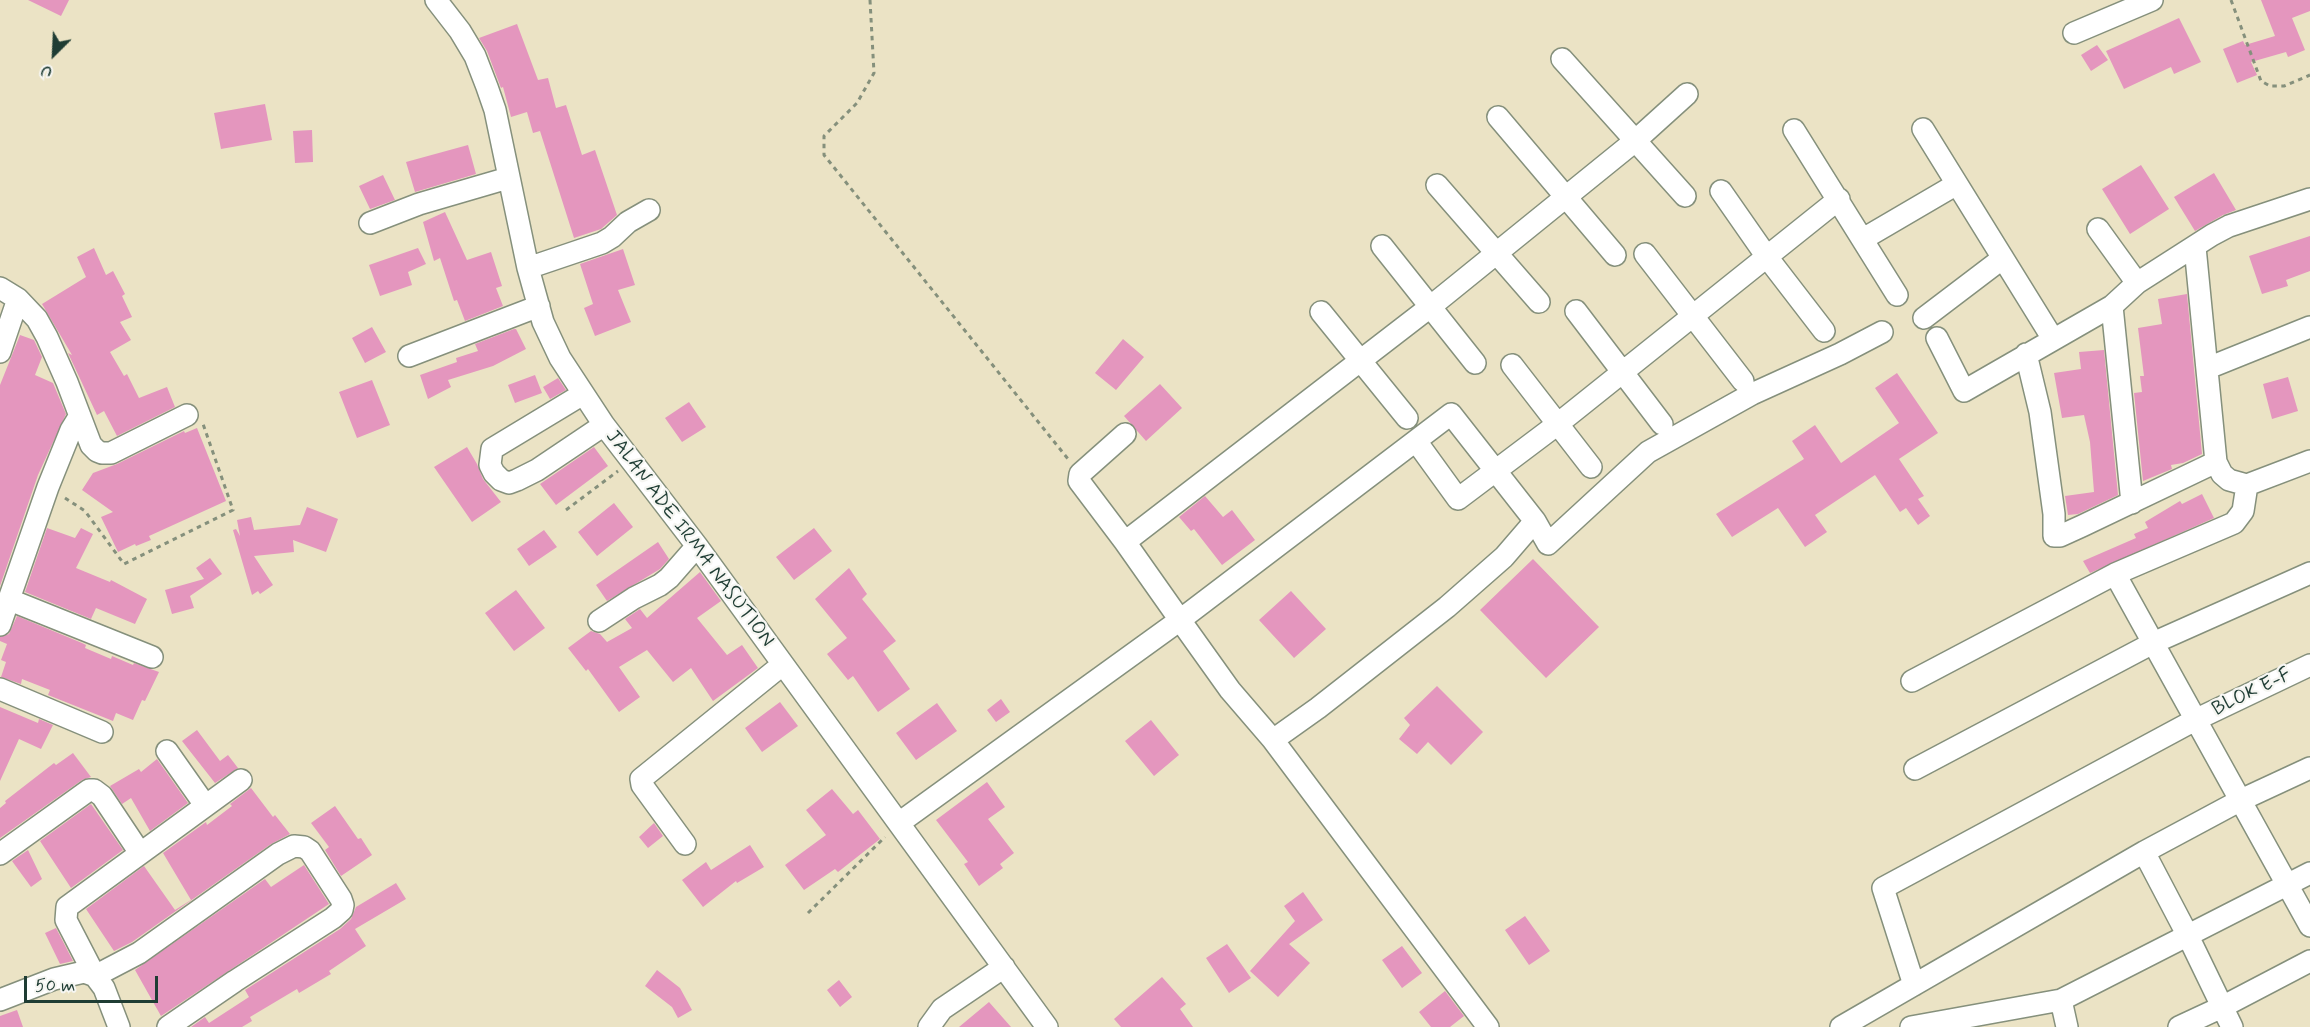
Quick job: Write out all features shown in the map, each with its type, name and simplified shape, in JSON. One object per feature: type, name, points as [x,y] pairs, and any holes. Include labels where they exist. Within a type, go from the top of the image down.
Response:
[{"type":"street","name":"JALAN ADE IRMA NASUTION","points":[[436,0],[460,31],[475,56],[495,110],[528,268],[543,322],[560,358],[604,424],[697,546],[1047,1027]]},
{"type":"street","points":[[2074,33],[2152,0]]},
{"type":"street","points":[[1562,59],[1685,196]]},
{"type":"street","points":[[1125,542],[1566,199],[1687,94]]},
{"type":"street","points":[[1498,117],[1615,255]]},
{"type":"street","points":[[1923,129],[2053,339]]},
{"type":"street","points":[[1794,130],[1897,295]]},
{"type":"street","points":[[370,223],[419,204],[508,178]]},
{"type":"street","points":[[1863,239],[1958,184]]},
{"type":"street","points":[[1437,185],[1539,302]]},
{"type":"street","points":[[1721,191],[1767,257],[1824,331]]},
{"type":"street","points":[[1416,441],[1458,499],[1559,423],[1839,199]]},
{"type":"street","points":[[1936,338],[1964,391],[2112,306],[2137,283],[2195,247],[2203,239],[2229,226],[2310,199]]},
{"type":"street","points":[[528,268],[590,249],[612,237],[628,222],[649,210]]},
{"type":"street","points":[[2098,229],[2137,283]]},
{"type":"street","points":[[1382,246],[1475,363]]},
{"type":"street","points":[[2195,247],[2216,462],[2222,474],[2229,480],[2247,485],[2310,461]]},
{"type":"street","points":[[1645,254],[1743,381]]},
{"type":"street","points":[[1924,318],[2003,258]]},
{"type":"street","points":[[0,288],[29,309],[47,337],[91,445],[102,453],[111,453],[188,416]]},
{"type":"street","points":[[0,352],[18,299]]},
{"type":"street","points":[[409,356],[538,306]]},
{"type":"street","points":[[2112,306],[2132,503]]},
{"type":"street","points":[[1575,311],[1662,424]]},
{"type":"street","points":[[1321,312],[1407,418]]},
{"type":"street","points":[[2208,368],[2310,327]]},
{"type":"street","points":[[899,823],[1180,620],[1451,414],[1534,521],[1548,544],[1648,452],[1752,394],[1882,332]]},
{"type":"street","points":[[2026,354],[2040,411],[2054,514],[2054,536],[2060,536],[2082,526],[2216,462]]},
{"type":"street","points":[[1512,365],[1591,467]]},
{"type":"street","points":[[583,394],[492,449],[490,465],[494,473],[501,480],[509,483],[517,480],[537,470],[604,424]]},
{"type":"street","points":[[0,625],[48,487],[71,430],[79,417]]},
{"type":"street","points":[[1125,434],[1080,474],[1079,481],[1082,487],[1125,542],[1230,690],[1273,740],[1488,1027]]},
{"type":"street","points":[[1912,681],[2115,574],[2235,523],[2243,511],[2247,485]]},
{"type":"street","points":[[1273,740],[1448,607],[1504,557],[1534,521]]},
{"type":"street","points":[[599,621],[634,598],[660,585],[697,546]]},
{"type":"street","points":[[1915,769],[2153,643],[2310,573]]},
{"type":"street","points":[[2115,574],[2310,926]]},
{"type":"street","points":[[10,600],[152,657]]},
{"type":"street","points":[[685,843],[642,785],[641,779],[782,665]]},
{"type":"street","name":"BLOK E-F","points":[[1914,985],[1884,888],[2195,720],[2310,665]]},
{"type":"street","points":[[0,689],[102,732]]},
{"type":"street","points":[[167,751],[204,805]]},
{"type":"street","points":[[1841,1027],[2144,852],[2241,800],[2310,768]]},
{"type":"street","points":[[119,1027],[108,998],[66,920],[66,911],[70,904],[241,780]]},
{"type":"street","points":[[0,854],[89,789],[102,796],[140,853]]},
{"type":"street","points":[[0,1000],[73,974],[84,972],[95,976],[139,953],[278,854],[294,846],[304,847],[310,851],[341,900],[342,910],[168,1027]]},
{"type":"street","points":[[2144,852],[2232,1027]]},
{"type":"street","points":[[1911,1027],[2061,1000],[2310,873]]},
{"type":"street","points":[[2179,1027],[2310,961]]},
{"type":"street","points":[[929,1027],[942,1009],[1004,967]]},
{"type":"street","points":[[2061,1000],[2067,1027]]},
{"type":"path","points":[[870,0],[874,73],[857,103],[824,136],[825,155],[1080,474]]},
{"type":"path","points":[[2230,0],[2261,81],[2270,86],[2284,86],[2310,75]]},
{"type":"path","points":[[48,487],[85,511],[124,564],[233,510],[201,418],[195,415],[188,416]]},
{"type":"path","points":[[566,510],[632,461]]},
{"type":"path","points":[[808,913],[899,823]]},
{"type":"building","points":[[28,0],[69,0],[61,16]]},
{"type":"building","points":[[2261,0],[2310,0],[2310,11],[2292,18],[2305,50],[2288,57],[2286,52],[2251,62],[2257,75],[2237,83],[2223,49],[2243,41],[2245,45],[2275,36]]},
{"type":"building","points":[[2179,18],[2201,62],[2174,74],[2171,67],[2124,89],[2106,51]]},
{"type":"building","points":[[517,24],[538,80],[548,78],[556,108],[566,105],[582,155],[595,150],[617,215],[601,229],[574,238],[540,131],[533,133],[527,112],[511,117],[503,87],[501,88],[487,51],[479,38]]},
{"type":"building","points":[[2097,45],[2108,60],[2091,71],[2081,55]]},
{"type":"building","points":[[265,104],[272,140],[221,149],[214,113]]},
{"type":"building","points":[[312,130],[313,162],[295,163],[293,131]]},
{"type":"building","points":[[468,145],[476,174],[415,192],[406,162]]},
{"type":"building","points":[[2141,165],[2169,209],[2130,234],[2102,189]]},
{"type":"building","points":[[2214,173],[2236,210],[2195,231],[2174,197]]},
{"type":"building","points":[[383,175],[395,200],[370,209],[359,186]]},
{"type":"building","points":[[445,212],[467,260],[491,252],[502,286],[496,288],[503,306],[465,321],[457,300],[454,301],[440,258],[434,261],[423,222]]},
{"type":"building","points":[[2310,236],[2310,271],[2286,280],[2288,286],[2262,294],[2249,256]]},
{"type":"building","points":[[94,248],[106,275],[113,271],[125,294],[122,296],[132,317],[120,322],[131,340],[110,352],[124,376],[127,374],[139,398],[167,387],[175,407],[117,436],[104,411],[97,415],[68,353],[72,355],[42,304],[86,277],[77,257]]},
{"type":"building","points":[[418,248],[426,264],[408,272],[412,285],[380,296],[369,265]]},
{"type":"building","points":[[623,249],[635,285],[618,290],[631,322],[595,336],[584,308],[593,304],[580,264]]},
{"type":"building","points":[[2187,294],[2202,454],[2183,463],[2171,465],[2172,469],[2143,481],[2134,393],[2142,392],[2140,376],[2144,376],[2138,328],[2162,324],[2158,299]]},
{"type":"building","points":[[372,327],[386,352],[365,363],[352,338]]},
{"type":"building","points":[[514,329],[526,349],[493,366],[448,380],[451,387],[428,399],[420,375],[457,362],[456,358],[478,351],[475,344]]},
{"type":"building","points":[[20,335],[34,340],[42,357],[35,375],[53,383],[66,414],[38,475],[0,586],[0,385]]},
{"type":"building","points":[[1123,339],[1144,357],[1116,390],[1095,373]]},
{"type":"building","points":[[2104,350],[2118,495],[2078,514],[2068,515],[2065,496],[2094,492],[2090,442],[2084,415],[2062,418],[2054,373],[2081,369],[2079,352]]},
{"type":"building","points":[[1897,373],[1938,433],[1899,459],[1924,496],[1918,499],[1930,516],[1918,525],[1906,508],[1900,512],[1875,475],[1815,515],[1827,532],[1805,547],[1778,508],[1732,537],[1716,514],[1804,459],[1792,441],[1815,425],[1841,463],[1899,423],[1875,388]]},
{"type":"building","points":[[535,375],[542,393],[515,403],[508,385]]},
{"type":"building","points":[[2288,377],[2298,411],[2272,419],[2263,384]]},
{"type":"building","points":[[558,378],[566,390],[550,399],[543,387]]},
{"type":"building","points":[[372,380],[390,425],[357,438],[339,392]]},
{"type":"building","points":[[1160,384],[1182,408],[1146,441],[1124,416]]},
{"type":"building","points":[[689,402],[706,427],[682,442],[665,418]]},
{"type":"building","points":[[197,428],[226,501],[149,536],[151,540],[118,552],[101,517],[113,512],[82,490],[93,473],[117,464],[184,431],[185,433]]},
{"type":"building","points":[[467,447],[483,479],[501,502],[472,522],[434,467]]},
{"type":"building","points":[[594,447],[608,466],[556,505],[540,484]]},
{"type":"building","points":[[2202,494],[2214,518],[2090,573],[2083,561],[2136,538],[2134,534],[2148,528],[2145,522],[2180,501],[2182,504]]},
{"type":"building","points":[[1205,496],[1223,517],[1232,510],[1255,540],[1222,565],[1194,529],[1191,531],[1179,517]]},
{"type":"building","points":[[614,503],[633,527],[597,556],[578,532]]},
{"type":"building","points":[[307,507],[338,519],[326,552],[293,540],[294,552],[254,556],[273,585],[260,594],[258,591],[252,595],[233,530],[236,529],[240,536],[237,520],[251,517],[254,530],[300,525]]},
{"type":"building","points":[[47,528],[75,538],[81,528],[93,534],[76,568],[110,582],[111,580],[147,599],[135,624],[96,608],[91,619],[25,592]]},
{"type":"building","points":[[814,528],[832,551],[794,580],[776,557]]},
{"type":"building","points":[[544,530],[557,547],[529,566],[517,549]]},
{"type":"building","points":[[658,542],[669,559],[660,569],[607,601],[596,585]]},
{"type":"building","points":[[210,558],[222,574],[190,596],[194,608],[172,614],[165,590],[204,579],[196,568]]},
{"type":"building","points":[[1533,559],[1599,627],[1546,678],[1480,610]]},
{"type":"building","points":[[849,568],[867,594],[862,599],[896,641],[883,651],[910,689],[878,712],[853,676],[848,680],[827,654],[847,638],[815,599]]},
{"type":"building","points":[[700,572],[721,601],[697,618],[727,655],[742,645],[758,668],[713,701],[691,668],[673,682],[647,650],[619,667],[640,697],[619,712],[588,669],[586,671],[568,648],[591,631],[600,634],[607,642],[632,628],[625,619],[640,609],[647,618]]},
{"type":"building","points":[[516,590],[545,628],[514,651],[485,613]]},
{"type":"building","points":[[1291,591],[1326,629],[1294,658],[1259,620]]},
{"type":"building","points":[[17,616],[82,643],[86,645],[85,648],[111,659],[112,656],[159,672],[133,720],[116,713],[113,721],[48,695],[50,690],[22,679],[21,684],[1,677],[6,662],[1,660],[7,644],[0,641],[0,637],[9,634]]},
{"type":"building","points":[[1437,686],[1483,732],[1451,765],[1428,742],[1417,754],[1399,739],[1410,725],[1404,718]]},
{"type":"building","points":[[1001,699],[1010,712],[996,722],[987,710]]},
{"type":"building","points":[[780,702],[798,726],[762,752],[745,728]]},
{"type":"building","points":[[937,703],[957,731],[916,760],[896,733]]},
{"type":"building","points":[[0,707],[38,723],[39,719],[53,725],[41,749],[19,739],[0,781]]},
{"type":"building","points":[[1151,720],[1179,755],[1154,776],[1125,741]]},
{"type":"building","points":[[197,730],[220,761],[228,755],[238,768],[215,783],[182,741]]},
{"type":"building","points":[[73,753],[91,777],[82,780],[0,838],[0,808],[6,803],[5,801],[54,763],[56,765]]},
{"type":"building","points":[[157,759],[188,803],[150,831],[131,798],[122,804],[110,786],[139,769],[141,772]]},
{"type":"building","points":[[987,782],[1005,807],[988,819],[1014,853],[1000,864],[1003,868],[979,886],[964,864],[968,862],[936,820]]},
{"type":"building","points":[[251,788],[273,817],[275,815],[290,834],[271,844],[132,942],[114,951],[86,909],[144,866],[175,910],[191,900],[163,853],[206,822],[207,825]]},
{"type":"building","points":[[832,789],[853,814],[858,810],[880,839],[838,872],[835,869],[804,890],[785,865],[826,835],[806,810]]},
{"type":"building","points":[[91,804],[123,850],[71,888],[40,841]]},
{"type":"building","points":[[335,806],[372,855],[341,876],[325,850],[329,847],[311,823]]},
{"type":"building","points":[[654,823],[663,836],[648,848],[639,837]]},
{"type":"building","points":[[750,845],[764,867],[737,883],[736,881],[703,907],[682,880],[706,862],[711,870]]},
{"type":"building","points":[[28,850],[42,879],[31,887],[12,861]]},
{"type":"building","points":[[304,865],[329,904],[161,1016],[135,970],[265,879],[271,887]]},
{"type":"building","points":[[396,883],[406,899],[355,929],[366,946],[329,971],[331,974],[299,993],[297,989],[250,1017],[252,1021],[242,1027],[191,1027],[205,1017],[209,1023],[249,997],[245,990],[340,929],[351,919],[356,907]]},
{"type":"building","points":[[1303,892],[1323,920],[1289,944],[1310,963],[1278,997],[1250,971],[1295,921],[1284,906]]},
{"type":"building","points":[[1525,916],[1550,951],[1529,965],[1505,930]]},
{"type":"building","points":[[56,928],[73,961],[60,964],[45,933]]},
{"type":"building","points":[[1227,944],[1251,978],[1229,993],[1206,958]]},
{"type":"building","points":[[1402,946],[1422,973],[1402,988],[1382,960]]},
{"type":"building","points":[[657,970],[680,988],[692,1010],[678,1018],[672,1007],[645,986]]},
{"type":"building","points":[[1162,977],[1186,1004],[1180,1009],[1193,1027],[1121,1027],[1114,1019]]},
{"type":"building","points":[[839,980],[852,997],[840,1007],[827,990]]},
{"type":"building","points":[[1445,991],[1464,1016],[1450,1027],[1431,1027],[1419,1012]]},
{"type":"building","points":[[989,1002],[1011,1027],[959,1027]]},
{"type":"building","points":[[17,1010],[23,1027],[0,1027],[0,1016]]}]
